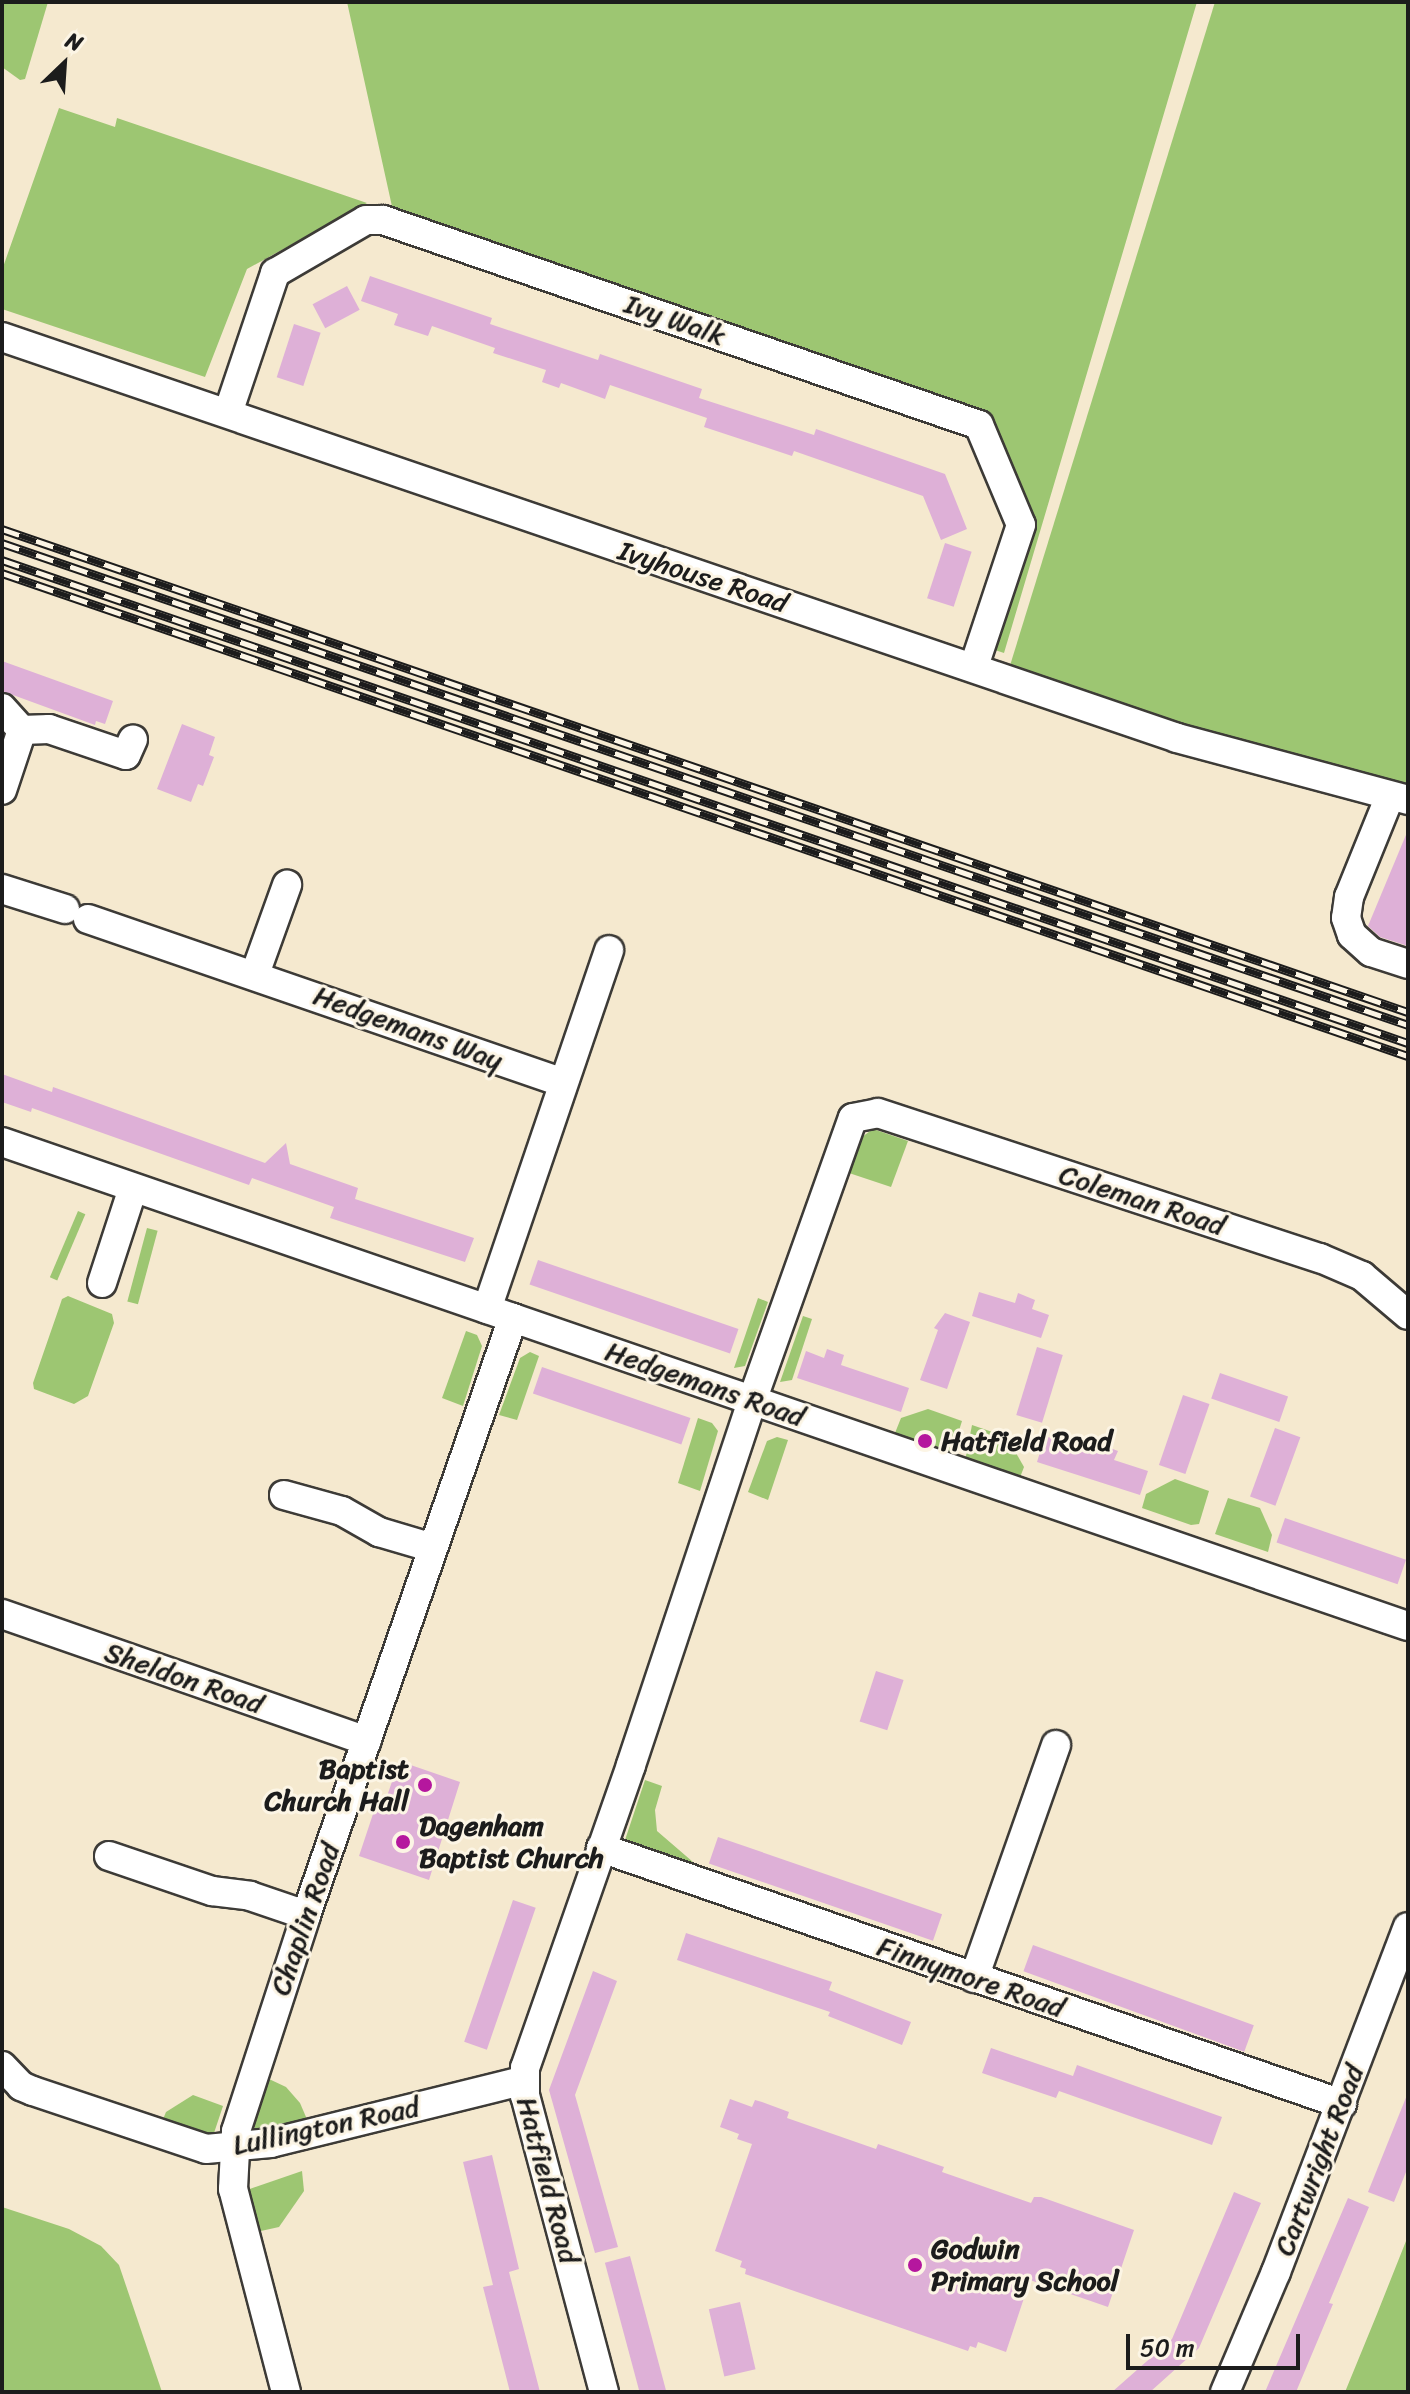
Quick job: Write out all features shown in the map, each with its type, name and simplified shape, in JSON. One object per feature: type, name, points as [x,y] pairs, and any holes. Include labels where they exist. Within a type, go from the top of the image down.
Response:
[{"type":"street","name":"Ivy Walk","points":[[228,413],[275,273],[366,220],[383,220],[979,425],[1021,525],[974,666]]},
{"type":"street","name":"Ivyhouse Road","points":[[2,337],[586,539],[974,666],[1177,738],[1399,798]]},
{"type":"street","points":[[2,708],[22,730],[49,729],[126,755],[133,739]]},
{"type":"street","points":[[2,790],[22,730]]},
{"type":"street","points":[[1399,798],[1349,897],[1346,918],[1352,935],[1371,952],[1408,964]]},
{"type":"street","points":[[255,974],[287,885]]},
{"type":"street","name":"Hedgemans Way","points":[[2,889],[561,1082]]},
{"type":"street","points":[[500,1314],[561,1082],[609,950]]},
{"type":"street","name":"Coleman Road","points":[[862,1114],[878,1113],[1320,1258],[1362,1276],[1408,1315]]},
{"type":"street","name":"Hatfield Road","points":[[604,2392],[522,2081],[847,1128],[853,1118],[862,1114]]},
{"type":"street","name":"Hedgemans Road","points":[[2,1142],[1408,1626]]},
{"type":"street","points":[[102,1283],[133,1188]]},
{"type":"street","name":"Chaplin Road","points":[[286,2392],[233,2189],[234,2149],[241,2110],[433,1548],[500,1314]]},
{"type":"street","points":[[284,1495],[342,1511],[379,1532],[433,1548]]},
{"type":"street","name":"Sheldon Road","points":[[2,1614],[366,1741]]},
{"type":"street","points":[[974,1978],[1056,1745]]},
{"type":"street","name":"Finnymore Road","points":[[601,1848],[1342,2104]]},
{"type":"street","points":[[109,1856],[212,1891],[250,1896],[306,1915]]},
{"type":"street","name":"Cartwright Road","points":[[1225,2392],[1342,2104],[1408,1927]]},
{"type":"street","name":"Lullington Road","points":[[2,2066],[21,2086],[33,2091],[206,2149],[234,2149],[522,2081]]},
{"type":"green space","points":[[2,2],[48,2],[25,79],[20,80],[2,67]]},
{"type":"green space","points":[[347,2],[1197,2],[1004,653],[995,650],[995,643],[1033,530],[988,415],[968,405],[393,211]]},
{"type":"green space","points":[[1215,2],[1408,2],[1408,787],[1181,728],[1008,672]]},
{"type":"green space","points":[[59,108],[115,127],[117,118],[367,203],[247,269],[205,377],[2,309],[2,270]]},
{"type":"green space","points":[[873,1129],[908,1141],[891,1187],[849,1173],[862,1137]]},
{"type":"green space","points":[[78,1211],[85,1214],[57,1280],[50,1277]]},
{"type":"green space","points":[[147,1228],[158,1231],[138,1304],[127,1301]]},
{"type":"green space","points":[[68,1296],[112,1314],[114,1323],[88,1396],[74,1404],[34,1389],[33,1383],[62,1299]]},
{"type":"green space","points":[[758,1298],[768,1302],[745,1366],[734,1368]]},
{"type":"green space","points":[[803,1316],[812,1319],[792,1380],[780,1382]]},
{"type":"green space","points":[[466,1331],[477,1335],[482,1346],[463,1406],[442,1398]]},
{"type":"green space","points":[[530,1352],[539,1356],[517,1420],[499,1415],[520,1358]]},
{"type":"green space","points":[[928,1409],[962,1421],[952,1453],[941,1455],[893,1438],[901,1418]]},
{"type":"green space","points":[[698,1418],[712,1423],[718,1431],[700,1491],[678,1483]]},
{"type":"green space","points":[[972,1425],[1007,1437],[1024,1467],[1019,1480],[965,1461]]},
{"type":"green space","points":[[777,1437],[788,1440],[768,1500],[748,1492],[767,1441]]},
{"type":"green space","points":[[1175,1479],[1209,1491],[1199,1524],[1191,1525],[1142,1508],[1146,1494]]},
{"type":"green space","points":[[1228,1498],[1260,1508],[1272,1535],[1268,1552],[1215,1534]]},
{"type":"green space","points":[[645,1780],[662,1786],[655,1810],[657,1831],[693,1862],[689,1876],[623,1846]]},
{"type":"green space","points":[[269,2079],[286,2087],[300,2103],[309,2124],[256,2134],[253,2122]]},
{"type":"green space","points":[[193,2095],[223,2106],[213,2136],[159,2129],[166,2112]]},
{"type":"green space","points":[[302,2171],[304,2191],[279,2227],[252,2233],[244,2191]]},
{"type":"green space","points":[[2,2207],[69,2229],[101,2246],[119,2265],[162,2392],[2,2392]]},
{"type":"green space","points":[[1408,2236],[1408,2392],[1345,2392],[1377,2314]]},
{"type":"building","points":[[370,276],[492,318],[490,324],[598,360],[600,354],[702,389],[699,398],[814,435],[816,429],[945,474],[967,529],[941,540],[923,496],[794,451],[792,456],[704,427],[707,418],[610,385],[605,399],[561,383],[559,388],[542,382],[546,370],[493,353],[495,348],[432,326],[428,336],[394,325],[398,314],[361,301]]},
{"type":"building","points":[[347,286],[360,310],[325,328],[313,304]]},
{"type":"building","points":[[294,324],[321,333],[303,386],[277,377]]},
{"type":"building","points":[[945,543],[972,552],[954,607],[927,598]]},
{"type":"building","points":[[2,661],[113,701],[105,724],[96,721],[95,725],[2,691]]},
{"type":"building","points":[[182,724],[215,737],[209,755],[214,757],[203,786],[198,784],[191,802],[157,789]]},
{"type":"building","points":[[1408,830],[1408,946],[1380,937],[1368,926]]},
{"type":"building","points":[[2,1074],[52,1092],[53,1087],[265,1163],[286,1143],[290,1164],[358,1188],[355,1199],[474,1238],[465,1262],[330,1218],[334,1207],[252,1178],[249,1185],[32,1108],[31,1112],[2,1102]]},
{"type":"building","points":[[538,1260],[738,1329],[730,1354],[530,1285]]},
{"type":"building","points":[[979,1292],[1015,1303],[1018,1293],[1035,1300],[1032,1309],[1049,1315],[1041,1338],[972,1316]]},
{"type":"building","points":[[945,1313],[970,1322],[947,1389],[920,1380],[938,1330],[934,1328]]},
{"type":"building","points":[[1037,1347],[1063,1355],[1042,1423],[1016,1415]]},
{"type":"building","points":[[827,1349],[844,1355],[841,1365],[909,1388],[901,1412],[797,1378],[806,1351],[824,1358]]},
{"type":"building","points":[[542,1367],[690,1418],[681,1445],[533,1393]]},
{"type":"building","points":[[1220,1373],[1288,1396],[1279,1422],[1211,1399]]},
{"type":"building","points":[[1183,1395],[1209,1404],[1185,1474],[1159,1465]]},
{"type":"building","points":[[1275,1428],[1300,1437],[1275,1506],[1250,1497]]},
{"type":"building","points":[[1045,1436],[1097,1453],[1100,1444],[1118,1451],[1114,1460],[1148,1471],[1140,1495],[1037,1462]]},
{"type":"building","points":[[1285,1518],[1406,1560],[1398,1584],[1277,1543]]},
{"type":"building","points":[[876,1671],[904,1680],[887,1730],[860,1721]]},
{"type":"building","points":[[399,1761],[460,1782],[429,1880],[359,1856],[376,1805],[383,1808]]},
{"type":"building","points":[[718,1837],[942,1914],[933,1941],[709,1863]]},
{"type":"building","points":[[513,1900],[536,1908],[487,2050],[464,2042]]},
{"type":"building","points":[[686,1933],[832,1982],[829,1990],[911,2022],[902,2045],[828,2016],[830,2012],[677,1960]]},
{"type":"building","points":[[1033,1945],[1254,2025],[1244,2052],[1023,1971]]},
{"type":"building","points":[[593,1971],[617,1981],[575,2095],[618,2247],[595,2253],[549,2090]]},
{"type":"building","points":[[991,2048],[1073,2076],[1077,2065],[1222,2117],[1212,2145],[1059,2091],[1056,2098],[982,2073]]},
{"type":"building","points":[[1407,2095],[1408,2167],[1394,2202],[1368,2192]]},
{"type":"building","name":"Godwin Primary School","points":[[730,2099],[752,2107],[755,2100],[762,2102],[789,2112],[787,2118],[876,2149],[878,2144],[944,2167],[942,2172],[1031,2203],[1034,2197],[1041,2197],[1134,2230],[1108,2307],[1030,2280],[1006,2352],[978,2342],[976,2348],[970,2346],[968,2351],[745,2274],[746,2269],[740,2267],[742,2261],[715,2251],[752,2144],[737,2139],[739,2134],[720,2127]]},
{"type":"building","points":[[492,2155],[519,2269],[509,2272],[540,2392],[510,2392],[483,2287],[493,2285],[463,2162]]},
{"type":"building","points":[[1234,2192],[1261,2203],[1199,2348],[1150,2392],[1112,2392],[1172,2339]]},
{"type":"building","points":[[1348,2198],[1369,2207],[1296,2392],[1265,2392]]},
{"type":"building","points":[[630,2256],[666,2392],[640,2392],[605,2263]]},
{"type":"building","points":[[740,2302],[756,2369],[724,2376],[709,2309]]},
{"type":"railway","points":[[2,529],[1408,1012]]},
{"type":"railway","points":[[2,543],[1408,1025]]},
{"type":"railway","points":[[2,560],[1408,1043]]},
{"type":"railway","points":[[2,573],[1408,1056]]},
{"type":"place","name":"Hatfield Road","points":[[925,1441]]},
{"type":"place","name":"Baptist Church Hall","points":[[425,1785]]},
{"type":"place","name":"Dagenham Baptist Church","points":[[403,1842]]},
{"type":"place","name":"Godwin Primary School","points":[[915,2265]]}]
